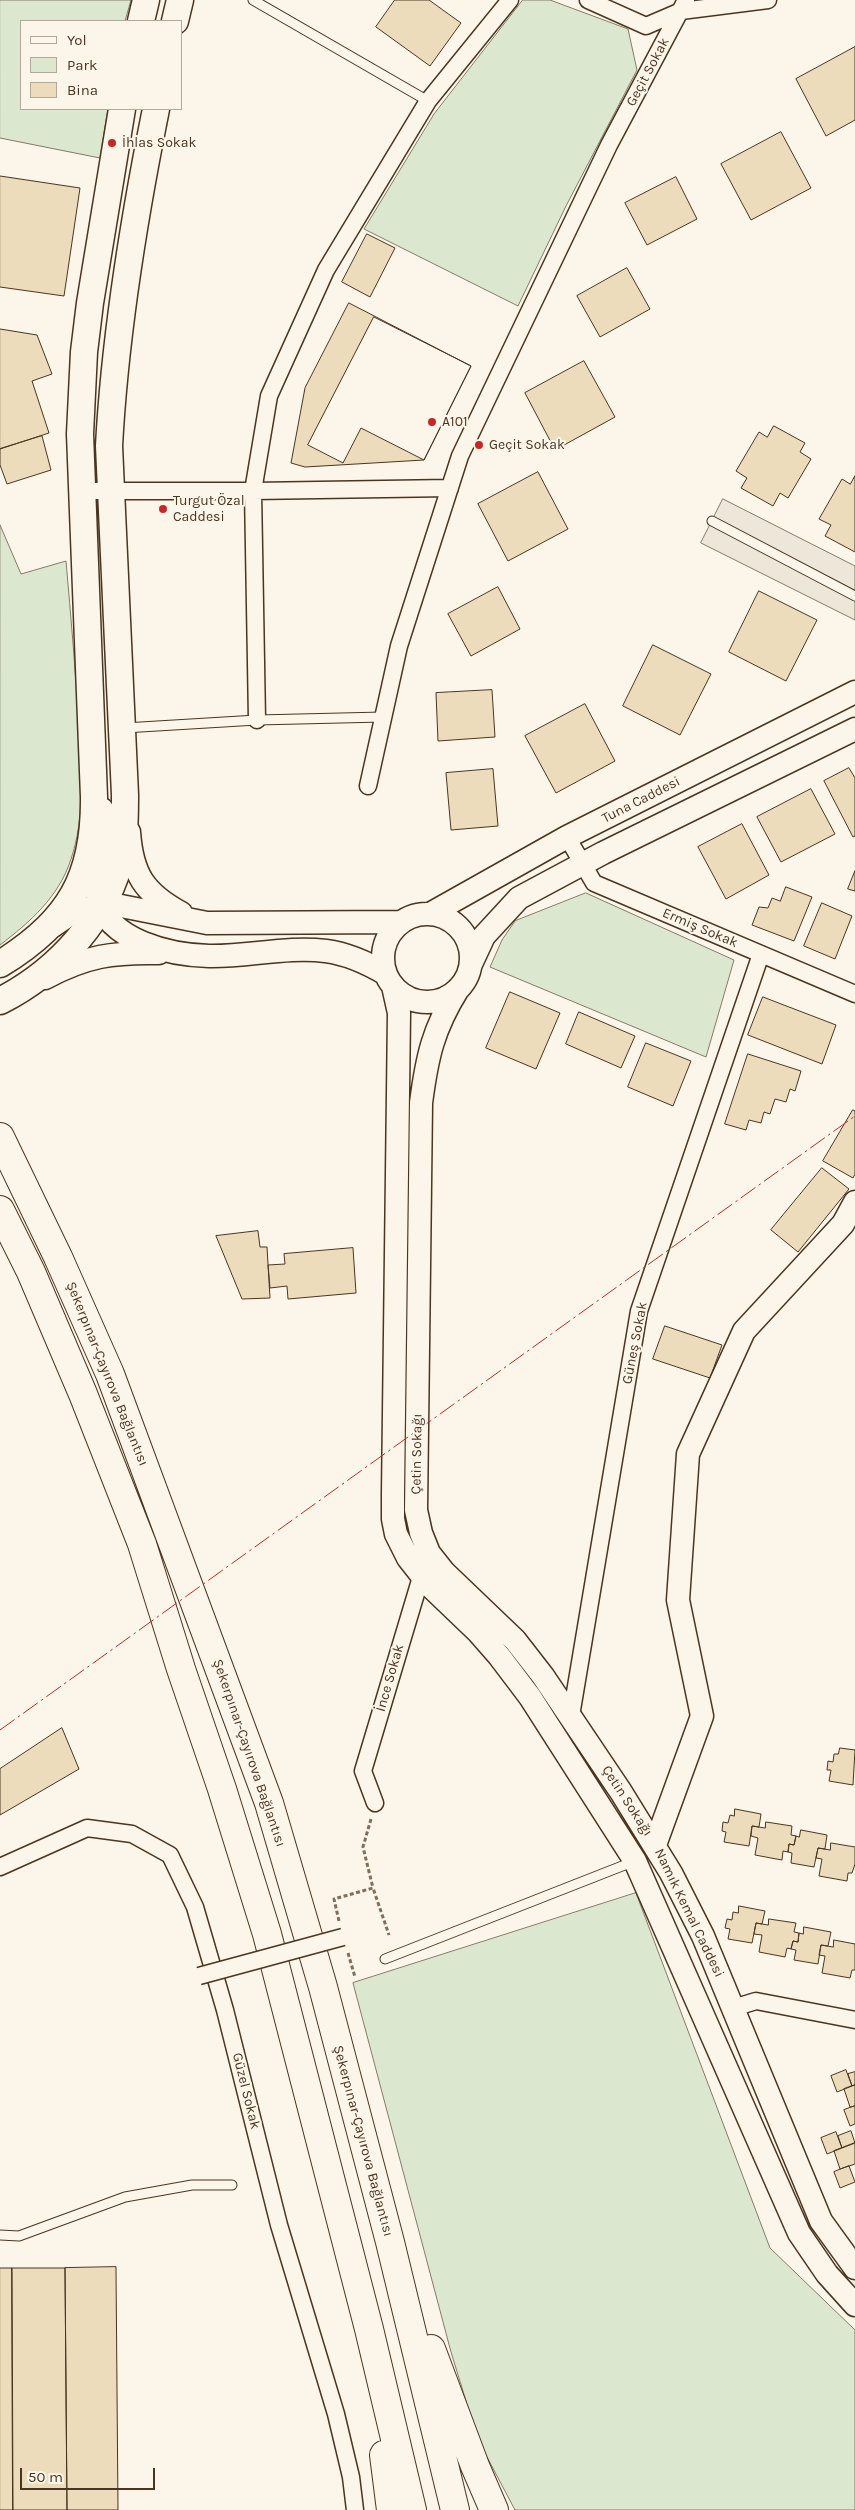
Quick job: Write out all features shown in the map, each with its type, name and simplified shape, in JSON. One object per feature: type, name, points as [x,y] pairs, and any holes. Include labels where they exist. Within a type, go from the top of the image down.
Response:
[{"type":"highway","name":"Şekerpınar-Çayırova Bağlantısı","points":[[0,1137],[58,1257],[110,1374],[269,1803],[322,1987],[390,2242],[455,2510]]},
{"type":"highway","points":[[0,1210],[30,1272],[83,1394],[142,1544],[267,1934],[369,2329],[412,2510]]},
{"type":"highway","points":[[390,2242],[475,2466],[494,2510]]},
{"type":"highway","points":[[369,2329],[391,2510]]},
{"type":"main road","points":[[142,20],[146,0]]},
{"type":"main road","points":[[175,20],[180,0]]},
{"type":"main road","points":[[0,964],[46,931],[62,914],[75,892],[92,848],[94,824],[93,769],[80,491],[80,434],[84,352],[122,110]]},
{"type":"main road","points":[[7,998],[63,955],[91,923],[116,873],[122,852],[125,795],[109,446],[112,398],[123,306],[156,110]]},
{"type":"street","points":[[258,720],[253,491],[270,396],[326,270],[428,101],[510,0]]},
{"type":"street","points":[[588,0],[646,26],[684,6],[768,0]]},
{"type":"street","name":"Geçit Sokak","points":[[368,786],[398,646],[460,456],[609,144],[684,6]]},
{"type":"street","points":[[80,491],[450,488]]},
{"type":"street","name":"Tuna Caddesi","points":[[430,914],[568,837],[855,692]]},
{"type":"street","points":[[7,998],[70,965],[105,954],[136,952],[194,955],[324,951],[347,955],[367,963],[411,999],[432,1002],[446,998],[458,989],[467,978],[471,964],[484,936],[519,898],[583,864],[855,729]]},
{"type":"street","points":[[93,769],[104,822],[104,849],[96,888],[100,906],[115,927],[134,938],[152,945],[194,955]]},
{"type":"street","points":[[125,795],[133,865],[152,894],[182,914],[199,919],[226,922]]},
{"type":"street","name":"Ermiş Sokak","points":[[568,837],[594,883],[855,994]]},
{"type":"street","points":[[46,931],[72,914],[100,906],[129,906],[192,922],[402,922]]},
{"type":"street","points":[[389,980],[383,959],[385,944],[392,932],[402,922],[415,916],[430,914],[444,917],[456,924],[465,936],[470,949],[471,964]]},
{"type":"street","name":"Güneş Sokak","points":[[572,1716],[638,1311],[761,954]]},
{"type":"street","name":"Namık Kemal Caddesi","points":[[389,980],[399,1013],[393,1519],[401,1546],[422,1575],[500,1656],[530,1697],[635,1861],[799,2233],[822,2268],[855,2305]]},
{"type":"street","name":"Çetin Sokağı","points":[[458,989],[434,1032],[421,1103],[416,1510],[421,1533],[429,1553],[444,1572],[515,1640],[572,1716],[655,1845]]},
{"type":"street","name":"Namık Kemal Caddesi","points":[[853,1208],[843,1224],[744,1331],[688,1454],[678,1600],[702,1716],[655,1845],[687,1902],[821,2221],[855,2268]]},
{"type":"street","name":"İnce Sokak","points":[[375,1803],[363,1771],[429,1553]]},
{"type":"street","name":"Güzel Sokak","points":[[0,1867],[87,1828],[132,1834],[170,1855],[196,1907],[226,2010],[279,2225],[336,2414],[351,2476],[355,2510]]},
{"type":"street","points":[[199,1976],[343,1937]]},
{"type":"street","points":[[733,2008],[756,2001],[855,2020]]},
{"type":"lane","points":[[253,0],[428,101]]},
{"type":"lane","points":[[712,520],[855,596]]},
{"type":"lane","points":[[122,728],[258,720],[383,717]]},
{"type":"lane","points":[[386,1959],[635,1861]]},
{"type":"lane","points":[[0,2235],[19,2236],[125,2197],[192,2185],[232,2185]]},
{"type":"path","points":[[375,1803],[363,1847],[389,1935]]},
{"type":"path","points":[[334,1898],[374,1888]]},
{"type":"green space","points":[[0,0],[131,0],[125,20],[20,20],[20,110],[108,110],[100,158],[0,138]]},
{"type":"green space","points":[[523,0],[550,0],[628,29],[637,70],[566,206],[518,306],[364,229],[434,114]]},
{"type":"green space","points":[[0,525],[21,574],[66,561],[79,731],[81,796],[78,828],[66,873],[42,908],[0,945]]},
{"type":"green space","points":[[586,893],[734,960],[706,1057],[490,967],[502,940],[515,921]]},
{"type":"green space","points":[[636,1893],[770,2248],[855,2330],[855,2510],[515,2510],[478,2440],[451,2352],[353,1983]]},
{"type":"shaded area","points":[[723,499],[855,566],[855,620],[701,543]]},
{"type":"building","points":[[395,0],[429,0],[461,23],[430,66],[376,27]]},
{"type":"building","points":[[855,47],[855,120],[826,136],[796,79]]},
{"type":"building","points":[[781,132],[811,188],[751,220],[721,164]]},
{"type":"building","points":[[0,176],[80,188],[64,296],[0,287]]},
{"type":"building","points":[[676,177],[697,219],[647,245],[625,203]]},
{"type":"building","points":[[367,234],[395,248],[370,297],[342,282]]},
{"type":"building","points":[[627,268],[650,309],[600,337],[577,296]]},
{"type":"building","points":[[349,303],[471,366],[424,460],[305,467],[291,463],[305,388]]},
{"type":"building","points":[[374,317],[471,366],[424,460],[361,428],[343,463],[308,445]]},
{"type":"building","points":[[0,329],[37,335],[52,374],[32,381],[49,433],[0,449]]},
{"type":"building","points":[[584,361],[615,417],[555,450],[525,393]]},
{"type":"building","points":[[774,426],[805,443],[800,452],[811,459],[788,498],[780,493],[773,506],[741,488],[747,478],[736,471],[759,432],[767,437]]},
{"type":"building","points":[[42,436],[51,470],[7,484],[0,465],[0,449]]},
{"type":"building","points":[[538,472],[568,529],[508,561],[478,504]]},
{"type":"building","points":[[855,476],[855,552],[825,536],[831,525],[819,519],[842,479],[850,484]]},
{"type":"building","points":[[498,587],[520,629],[471,656],[448,614]]},
{"type":"building","points":[[759,591],[817,620],[786,681],[729,652]]},
{"type":"building","points":[[653,645],[711,674],[680,735],[623,706]]},
{"type":"building","points":[[492,690],[495,737],[438,741],[436,693]]},
{"type":"building","points":[[585,704],[615,761],[556,793],[525,736]]},
{"type":"building","points":[[849,768],[855,778],[855,836],[853,837],[824,781]]},
{"type":"building","points":[[493,769],[498,826],[451,830],[446,773]]},
{"type":"building","points":[[811,789],[835,834],[781,862],[757,817]]},
{"type":"building","points":[[742,824],[769,875],[726,899],[698,847]]},
{"type":"building","points":[[855,871],[855,891],[848,889]]},
{"type":"building","points":[[786,887],[812,897],[794,941],[752,925],[759,907],[768,908],[772,898],[780,901]]},
{"type":"building","points":[[822,903],[852,916],[835,959],[804,946]]},
{"type":"building","points":[[510,992],[560,1013],[536,1069],[486,1048]]},
{"type":"building","points":[[763,997],[836,1025],[822,1064],[748,1035]]},
{"type":"building","points":[[579,1012],[635,1036],[621,1068],[566,1044]]},
{"type":"building","points":[[646,1043],[691,1061],[673,1106],[628,1087]]},
{"type":"building","points":[[748,1054],[801,1071],[795,1091],[790,1089],[786,1102],[775,1099],[770,1114],[764,1112],[761,1123],[749,1120],[746,1130],[725,1124]]},
{"type":"building","points":[[853,1110],[855,1111],[855,1174],[853,1178],[823,1161]]},
{"type":"building","points":[[822,1168],[849,1189],[798,1252],[771,1230]]},
{"type":"building","points":[[258,1231],[260,1247],[267,1247],[270,1298],[242,1299],[216,1236]]},
{"type":"building","points":[[353,1248],[356,1293],[288,1299],[287,1286],[270,1288],[268,1265],[285,1264],[284,1254]]},
{"type":"building","points":[[665,1326],[722,1345],[710,1378],[653,1359]]},
{"type":"building","points":[[62,1728],[79,1769],[0,1815],[0,1769]]},
{"type":"building","points":[[840,1748],[855,1750],[853,1785],[829,1781],[831,1770],[827,1770],[828,1761],[833,1762],[834,1754],[838,1754]]},
{"type":"building","points":[[735,1809],[761,1814],[759,1827],[752,1826],[749,1846],[724,1842],[726,1832],[722,1831],[723,1822],[728,1823],[730,1815],[734,1816]]},
{"type":"building","points":[[766,1822],[792,1826],[791,1835],[796,1836],[794,1845],[789,1844],[788,1852],[783,1851],[782,1860],[755,1855],[758,1838],[751,1836],[752,1826],[765,1828]]},
{"type":"building","points":[[801,1830],[827,1835],[825,1849],[818,1848],[814,1867],[791,1863],[792,1853],[788,1852],[789,1844],[794,1845],[796,1836],[799,1837]]},
{"type":"building","points":[[831,1843],[855,1847],[855,1864],[852,1873],[848,1873],[847,1881],[819,1876],[822,1859],[816,1858],[818,1848],[830,1850]]},
{"type":"building","points":[[739,1906],[765,1911],[762,1924],[756,1923],[752,1943],[728,1939],[730,1929],[725,1928],[727,1919],[732,1920],[733,1912],[738,1913]]},
{"type":"building","points":[[769,1919],[796,1923],[794,1932],[799,1933],[798,1942],[793,1941],[791,1949],[787,1948],[785,1957],[759,1952],[762,1935],[754,1934],[756,1923],[768,1925]]},
{"type":"building","points":[[804,1927],[831,1932],[828,1946],[821,1945],[818,1964],[794,1960],[796,1950],[791,1949],[793,1941],[798,1942],[799,1933],[803,1934]]},
{"type":"building","points":[[834,1940],[855,1944],[855,1970],[852,1970],[850,1978],[822,1973],[825,1956],[819,1955],[821,1945],[833,1947]]},
{"type":"building","points":[[846,2070],[852,2086],[837,2092],[831,2076]]},
{"type":"building","points":[[855,2072],[855,2085],[852,2086],[848,2074]]},
{"type":"building","points":[[855,2085],[855,2106],[850,2107],[844,2089]]},
{"type":"building","points":[[855,2106],[855,2124],[850,2126],[844,2110]]},
{"type":"building","points":[[851,2131],[855,2143],[842,2148],[838,2136]]},
{"type":"building","points":[[836,2132],[842,2148],[827,2154],[821,2138]]},
{"type":"building","points":[[855,2143],[855,2164],[840,2169],[834,2151]]},
{"type":"building","points":[[849,2166],[855,2182],[840,2188],[834,2172]]},
{"type":"building","points":[[116,2267],[118,2510],[67,2510],[65,2268]]},
{"type":"building","points":[[0,2268],[12,2268],[13,2510],[0,2510]]},
{"type":"building","points":[[12,2268],[65,2268],[67,2510],[13,2510]]},
{"type":"power","points":[[0,1730],[855,1116]]},
{"type":"place","name":"İhlas Sokak","points":[[112,143]]},
{"type":"place","name":"A101","points":[[432,422]]},
{"type":"place","name":"Geçit Sokak","points":[[479,445]]},
{"type":"place","name":"Turgut Özal Caddesi","points":[[163,509]]}]
